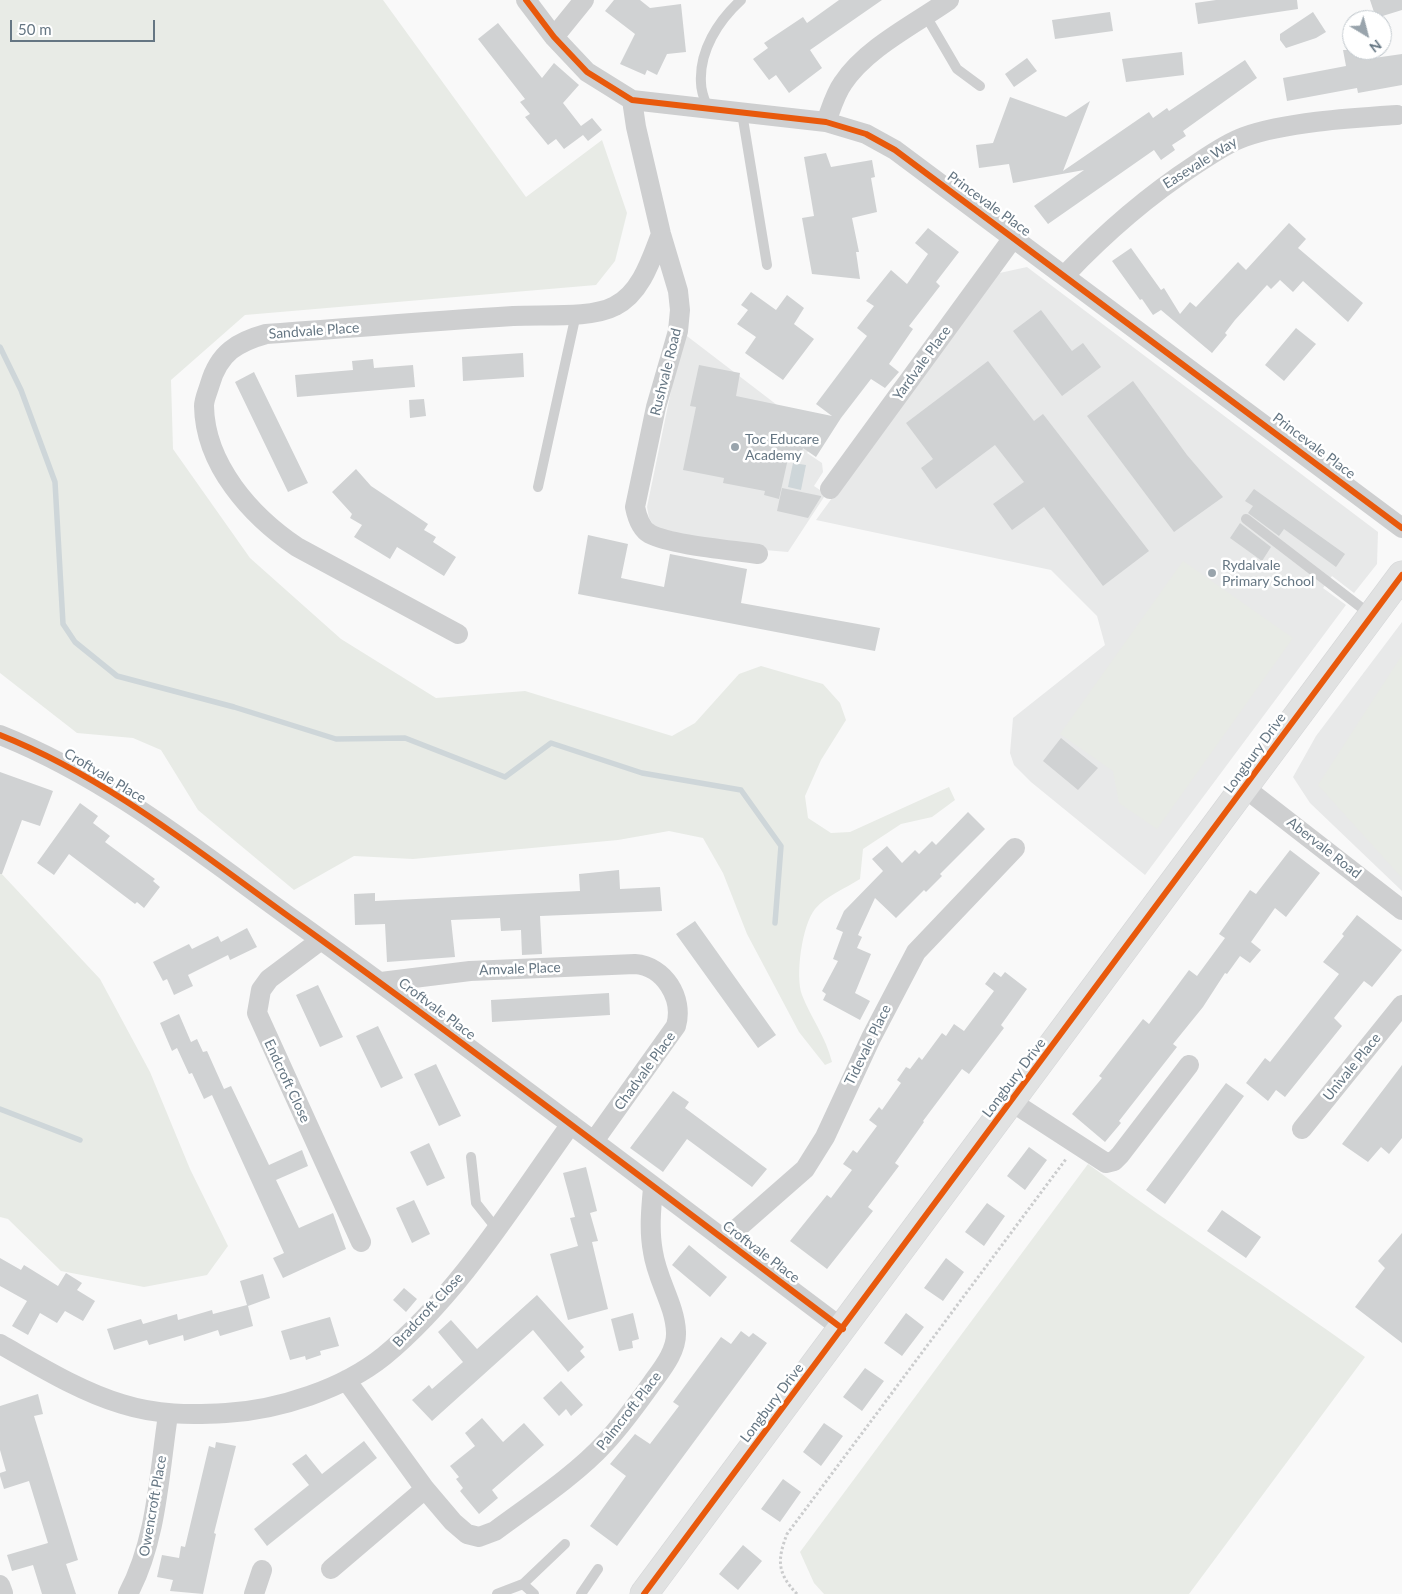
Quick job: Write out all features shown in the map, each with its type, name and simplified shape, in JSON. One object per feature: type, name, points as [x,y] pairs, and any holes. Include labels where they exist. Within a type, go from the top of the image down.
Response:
[{"type":"street","name":"Princevale Place","points":[[526,0],[554,37],[587,72],[632,100],[826,122],[866,134],[895,150],[1402,528]]},
{"type":"street","points":[[554,37],[584,0]]},
{"type":"street","points":[[826,122],[841,85],[851,71],[869,54],[948,0]]},
{"type":"street","name":"Rushvale Road","points":[[632,100],[636,127],[661,234],[678,291],[680,310],[678,331],[656,407],[635,508],[638,518],[650,534],[676,542],[758,554]]},
{"type":"street","name":"Easevale Way","points":[[1065,275],[1118,221],[1154,192],[1209,156],[1244,137],[1298,126],[1355,118],[1397,116]]},
{"type":"street","name":"Sandvale Place","points":[[458,634],[297,547],[256,514],[226,475],[208,434],[204,404],[213,374],[228,351],[248,339],[266,334],[516,315],[576,314],[614,307],[632,293],[646,272],[661,234]]},
{"type":"street","name":"Yardvale Place","points":[[830,489],[1013,238]]},
{"type":"street","name":"Longbury Drive","points":[[655,1590],[843,1329],[1402,575]]},
{"type":"street","name":"Croftvale Place","points":[[0,735],[69,767],[108,789],[381,982],[843,1329]]},
{"type":"street","name":"Abervale Road","points":[[1245,788],[1274,808],[1402,910]]},
{"type":"street","name":"Tidevale Place","points":[[724,1240],[805,1169],[825,1137],[875,1030],[916,952],[1015,848]]},
{"type":"street","name":"Endcroft Close","points":[[321,940],[269,979],[261,990],[257,1013],[361,1242]]},
{"type":"street","name":"Amvale Place","points":[[381,982],[470,971],[635,964],[644,965],[657,971]]},
{"type":"street","name":"Chadvale Place","points":[[594,1141],[676,1026],[679,1006],[674,993],[657,971]]},
{"type":"street","name":"Univale Place","points":[[1302,1129],[1402,1004]]},
{"type":"street","points":[[1012,1102],[1106,1163],[1114,1161],[1190,1065]]},
{"type":"street","name":"Bradcroft Close","points":[[0,1344],[77,1386],[121,1404],[168,1415],[249,1412],[294,1402],[346,1380],[383,1357],[413,1330],[463,1274],[571,1124]]},
{"type":"street","name":"Palmcroft Place","points":[[346,1380],[425,1490],[453,1522],[467,1534],[478,1537],[495,1531],[583,1465],[605,1444],[633,1410],[664,1366],[676,1335],[674,1317],[653,1253],[650,1223],[653,1188]]},
{"type":"street","name":"Owencroft Place","points":[[128,1594],[138,1574],[148,1541],[168,1415]]},
{"type":"street","points":[[331,1569],[425,1490]]},
{"type":"street","points":[[254,1594],[262,1570]]},
{"type":"lane","points":[[708,109],[701,85],[703,59],[713,34],[724,17],[741,0]]},
{"type":"lane","points":[[926,16],[957,69],[980,86]]},
{"type":"lane","points":[[742,113],[768,265]]},
{"type":"lane","points":[[538,487],[576,314]]},
{"type":"lane","points":[[1246,520],[1372,615]]},
{"type":"lane","points":[[471,1157],[476,1203],[496,1228]]},
{"type":"lane","points":[[497,1594],[523,1584],[565,1544]]},
{"type":"lane","points":[[581,1594],[598,1569]]},
{"type":"lane","points":[[523,1584],[534,1594]]},
{"type":"path","points":[[797,1594],[782,1574],[780,1563],[780,1552],[787,1534],[1076,1145]]},
{"type":"shaded area","points":[[0,0],[383,0],[526,197],[602,140],[627,213],[615,261],[596,285],[245,315],[171,380],[173,449],[250,558],[341,639],[436,698],[525,691],[672,736],[695,723],[739,674],[761,666],[823,684],[840,703],[846,720],[821,760],[805,796],[808,818],[831,833],[850,832],[949,787],[955,800],[932,817],[901,824],[863,849],[860,879],[825,900],[815,909],[810,917],[801,951],[800,987],[802,995],[826,1044],[832,1062],[825,1065],[799,1032],[747,934],[723,873],[703,838],[669,831],[618,840],[413,859],[354,856],[294,890],[198,810],[161,750],[133,738],[77,733],[0,673]]},
{"type":"shaded area","name":"Rydalvale Primary School","points":[[1027,267],[1378,532],[1377,564],[1354,593],[1332,576],[1323,588],[1346,605],[1145,875],[1031,782],[1014,765],[1010,753],[1013,718],[1105,645],[1097,616],[1051,570],[816,520],[995,274]]},
{"type":"shaded area","name":"Toc Educare Academy","points":[[683,333],[811,431],[815,441],[807,453],[822,463],[823,472],[814,486],[826,494],[788,552],[753,549],[665,533],[655,527],[649,518],[647,507]]},
{"type":"shaded area","points":[[793,463],[806,465],[801,490],[788,487]]},
{"type":"shaded area","points":[[1183,561],[1293,638],[1157,829],[1119,803],[1113,771],[1060,734]]},
{"type":"shaded area","points":[[1402,622],[1402,891],[1310,803],[1293,777],[1316,736]]},
{"type":"shaded area","points":[[1402,655],[1402,878],[1318,785]]},
{"type":"shaded area","points":[[0,872],[100,979],[150,1072],[190,1169],[228,1246],[207,1275],[144,1287],[61,1271],[8,1219],[0,1217]]},
{"type":"shaded area","points":[[1088,1164],[1365,1357],[1189,1594],[824,1594],[814,1583],[800,1552]]},
{"type":"building","points":[[614,0],[640,0],[650,8],[681,4],[686,52],[667,54],[657,75],[647,70],[645,75],[620,64],[635,34],[605,11]]},
{"type":"building","points":[[839,0],[882,0],[810,50],[822,68],[789,93],[776,75],[769,80],[753,59],[768,48],[764,43],[803,17],[807,23]]},
{"type":"building","points":[[1216,0],[1297,0],[1298,9],[1198,24],[1195,3]]},
{"type":"building","points":[[1370,0],[1402,0],[1402,10],[1392,13],[1392,10],[1373,10]]},
{"type":"building","points":[[1110,12],[1113,31],[1055,39],[1052,20]]},
{"type":"building","points":[[1313,12],[1326,32],[1316,38],[1286,48],[1280,40],[1280,34]]},
{"type":"building","points":[[498,23],[542,78],[554,63],[579,85],[563,103],[581,126],[592,118],[602,130],[588,141],[583,135],[564,149],[556,139],[548,145],[525,117],[530,114],[520,102],[525,99],[478,39]]},
{"type":"building","points":[[1182,52],[1184,75],[1126,82],[1122,59]]},
{"type":"building","points":[[1402,54],[1402,85],[1358,93],[1357,88],[1287,101],[1283,78],[1346,66],[1345,60],[1392,60],[1392,55]]},
{"type":"building","points":[[1027,58],[1037,71],[1014,87],[1005,74]]},
{"type":"building","points":[[1245,60],[1257,78],[1183,131],[1186,136],[1172,145],[1175,150],[1161,160],[1154,150],[1048,224],[1034,206],[1084,170],[1013,183],[1009,164],[979,168],[976,145],[993,143],[1010,97],[1066,117],[1090,101],[1063,171],[1149,112],[1153,118],[1167,108],[1169,111]]},
{"type":"building","points":[[826,153],[831,167],[872,160],[875,177],[871,178],[877,212],[852,218],[859,252],[856,252],[860,279],[812,274],[802,218],[814,216],[804,157]]},
{"type":"building","points":[[1289,223],[1306,239],[1298,248],[1363,303],[1348,322],[1303,281],[1293,292],[1280,280],[1271,289],[1267,285],[1235,320],[1225,333],[1227,335],[1212,353],[1161,310],[1153,315],[1112,261],[1131,248],[1161,290],[1164,288],[1180,314],[1190,302],[1196,307],[1238,262],[1246,270]]},
{"type":"building","points":[[928,228],[959,252],[936,282],[940,286],[909,326],[913,329],[889,364],[899,372],[885,388],[871,379],[841,418],[816,457],[803,448],[800,457],[789,454],[779,499],[764,495],[765,491],[723,483],[724,478],[683,470],[696,407],[690,406],[699,365],[740,373],[736,396],[832,416],[816,404],[867,336],[857,328],[874,306],[866,301],[891,270],[907,284],[928,254],[915,243]]},
{"type":"building","points":[[751,292],[776,310],[787,295],[804,308],[794,324],[814,339],[783,380],[745,353],[756,337],[737,324],[748,310],[741,305]]},
{"type":"building","points":[[1041,310],[1072,351],[1083,343],[1101,367],[1062,396],[1013,331]]},
{"type":"building","points":[[1296,328],[1316,344],[1284,381],[1265,365]]},
{"type":"building","points":[[523,353],[524,377],[463,381],[462,357]]},
{"type":"building","points":[[373,359],[374,368],[413,365],[415,387],[297,397],[295,375],[353,370],[352,361]]},
{"type":"building","points":[[988,361],[1034,421],[1043,414],[1149,551],[1103,586],[1044,507],[1012,530],[993,504],[1024,482],[995,445],[936,489],[921,468],[933,459],[906,423]]},
{"type":"building","points":[[254,372],[308,483],[288,492],[235,382]]},
{"type":"building","points":[[1133,381],[1187,455],[1223,497],[1174,532],[1087,416]]},
{"type":"building","points":[[424,399],[426,416],[410,418],[409,400]]},
{"type":"building","points":[[356,469],[371,486],[428,524],[424,530],[436,537],[433,542],[456,557],[444,576],[397,547],[390,559],[354,537],[362,525],[350,518],[352,514],[332,492]]},
{"type":"building","points":[[782,488],[821,497],[808,518],[777,511]]},
{"type":"building","points":[[1254,489],[1345,554],[1336,567],[1284,529],[1279,536],[1248,513],[1253,506],[1245,501]]},
{"type":"building","points":[[1240,523],[1271,547],[1262,561],[1230,538]]},
{"type":"building","points":[[588,535],[628,544],[621,578],[664,587],[670,554],[747,569],[741,603],[880,628],[875,651],[578,594]]},
{"type":"building","points":[[1061,738],[1098,768],[1078,790],[1043,761]]},
{"type":"building","points":[[0,772],[53,791],[40,826],[22,820],[2,874],[0,874]]},
{"type":"building","points":[[80,803],[98,816],[93,823],[110,836],[105,842],[155,879],[153,881],[160,887],[144,908],[137,902],[135,904],[69,854],[54,875],[37,863]]},
{"type":"building","points":[[968,812],[985,829],[940,874],[942,876],[926,892],[924,890],[896,918],[875,898],[858,935],[862,937],[857,948],[871,954],[855,993],[870,1001],[860,1020],[823,1000],[826,994],[822,991],[838,961],[833,959],[843,932],[836,929],[844,911],[883,871],[872,859],[887,846],[902,863],[915,850],[919,854],[932,841],[936,845]]},
{"type":"building","points":[[1290,850],[1320,873],[1286,917],[1275,908],[1251,942],[1261,950],[1250,963],[1240,956],[1227,974],[1225,973],[1203,1007],[1173,1044],[1177,1047],[1119,1121],[1121,1123],[1105,1142],[1072,1114],[1102,1078],[1099,1076],[1143,1019],[1149,1024],[1189,970],[1197,976],[1225,938],[1219,934],[1250,890],[1256,894]]},
{"type":"building","points":[[619,870],[620,889],[660,887],[662,911],[540,916],[542,954],[522,955],[521,930],[501,931],[500,918],[451,920],[455,957],[387,962],[385,924],[355,925],[354,894],[375,893],[375,901],[580,891],[579,874]]},
{"type":"building","points":[[1357,915],[1402,950],[1372,987],[1364,981],[1334,1018],[1342,1026],[1285,1097],[1276,1090],[1268,1101],[1246,1083],[1265,1058],[1270,1062],[1339,974],[1323,962],[1344,936],[1342,934]]},
{"type":"building","points":[[695,921],[776,1035],[758,1048],[676,934]]},
{"type":"building","points":[[247,928],[257,947],[230,960],[228,955],[188,975],[193,986],[174,995],[167,979],[163,981],[153,962],[189,944],[192,949],[218,936],[221,942]]},
{"type":"building","points":[[994,972],[1001,977],[1005,972],[1027,989],[1001,1025],[1004,1028],[969,1074],[962,1069],[923,1121],[895,1163],[899,1166],[868,1207],[873,1211],[827,1269],[790,1241],[827,1195],[831,1198],[852,1170],[843,1164],[853,1150],[857,1153],[877,1126],[869,1120],[879,1107],[882,1110],[901,1083],[897,1080],[906,1067],[910,1069],[919,1057],[922,1060],[942,1033],[946,1036],[954,1024],[964,1031],[994,991],[985,984]]},
{"type":"building","points":[[318,985],[343,1037],[320,1047],[296,995]]},
{"type":"building","points":[[609,993],[610,1015],[492,1022],[491,1000]]},
{"type":"building","points":[[179,1014],[191,1042],[197,1039],[203,1052],[207,1051],[224,1089],[231,1086],[269,1165],[302,1150],[308,1166],[276,1180],[299,1228],[333,1213],[346,1249],[283,1278],[273,1258],[284,1253],[212,1095],[204,1099],[192,1073],[189,1074],[177,1048],[172,1051],[160,1023]]},
{"type":"building","points":[[378,1026],[403,1078],[381,1088],[356,1036]]},
{"type":"building","points":[[436,1064],[461,1116],[439,1126],[414,1074]]},
{"type":"building","points":[[1402,1065],[1402,1138],[1389,1154],[1381,1147],[1368,1162],[1342,1144]]},
{"type":"building","points":[[1226,1083],[1244,1096],[1165,1204],[1146,1190]]},
{"type":"building","points":[[673,1091],[689,1102],[685,1108],[767,1169],[752,1187],[687,1139],[663,1172],[630,1148]]},
{"type":"building","points":[[429,1143],[445,1178],[427,1186],[410,1152]]},
{"type":"building","points":[[1029,1147],[1047,1160],[1025,1190],[1007,1176]]},
{"type":"building","points":[[586,1167],[597,1211],[590,1213],[598,1241],[592,1242],[608,1309],[568,1320],[550,1254],[578,1246],[570,1218],[575,1217],[563,1173]]},
{"type":"building","points":[[414,1200],[430,1234],[412,1243],[396,1208]]},
{"type":"building","points":[[987,1203],[1005,1216],[984,1246],[965,1232]]},
{"type":"building","points":[[1222,1210],[1261,1237],[1246,1258],[1207,1231]]},
{"type":"building","points":[[1402,1233],[1402,1343],[1355,1307],[1385,1268],[1378,1261]]},
{"type":"building","points":[[689,1245],[727,1277],[710,1297],[672,1265]]},
{"type":"building","points":[[0,1258],[21,1270],[24,1265],[58,1286],[66,1273],[82,1283],[77,1290],[95,1301],[83,1321],[65,1311],[57,1323],[40,1313],[28,1335],[12,1326],[27,1301],[0,1286]]},
{"type":"building","points":[[946,1258],[964,1272],[943,1301],[924,1288]]},
{"type":"building","points":[[263,1274],[270,1298],[248,1306],[253,1326],[220,1336],[218,1330],[184,1341],[183,1335],[149,1345],[147,1340],[114,1350],[107,1329],[141,1319],[143,1324],[177,1314],[178,1320],[212,1310],[213,1314],[247,1305],[240,1281]]},
{"type":"building","points":[[404,1288],[417,1299],[406,1312],[393,1300]]},
{"type":"building","points":[[537,1295],[584,1347],[580,1351],[585,1357],[568,1372],[533,1330],[432,1421],[412,1400],[429,1385],[432,1389],[463,1362],[438,1332],[451,1320],[477,1349]]},
{"type":"building","points":[[633,1313],[639,1339],[632,1341],[633,1348],[619,1351],[611,1319]]},
{"type":"building","points":[[906,1313],[924,1327],[902,1356],[884,1343]]},
{"type":"building","points":[[330,1317],[339,1346],[320,1351],[321,1355],[306,1360],[305,1356],[290,1360],[281,1331]]},
{"type":"building","points":[[741,1331],[749,1337],[753,1333],[767,1343],[617,1546],[590,1526],[626,1476],[610,1464],[635,1434],[650,1444],[679,1406],[673,1402],[721,1337],[731,1344]]},
{"type":"building","points":[[865,1368],[884,1381],[862,1411],[843,1397]]},
{"type":"building","points":[[561,1381],[583,1405],[571,1416],[566,1409],[559,1416],[543,1398]]},
{"type":"building","points":[[38,1394],[43,1414],[34,1416],[78,1560],[66,1564],[76,1594],[42,1594],[33,1565],[12,1571],[7,1555],[48,1543],[29,1481],[4,1489],[0,1476],[0,1473],[6,1471],[0,1450],[0,1406]]},
{"type":"building","points":[[482,1418],[503,1442],[524,1423],[544,1445],[492,1490],[498,1498],[479,1514],[460,1491],[463,1488],[456,1479],[459,1477],[450,1466],[475,1446],[465,1433]]},
{"type":"building","points":[[824,1423],[843,1436],[821,1466],[803,1452]]},
{"type":"building","points":[[364,1441],[377,1458],[267,1546],[254,1529],[309,1485],[292,1464],[306,1454],[322,1474]]},
{"type":"building","points":[[216,1442],[236,1446],[214,1533],[216,1534],[203,1594],[170,1591],[173,1580],[157,1577],[162,1555],[179,1558],[181,1546],[185,1547],[209,1446],[215,1448]]},
{"type":"building","points":[[783,1479],[801,1492],[780,1522],[761,1509]]},
{"type":"building","points":[[743,1545],[762,1561],[738,1590],[719,1574]]},
{"type":"waterway","points":[[0,347],[21,390],[55,482],[63,624],[75,642],[117,676],[234,707],[336,739],[405,738],[505,777],[551,743],[642,773],[741,790],[781,846],[775,923]]},
{"type":"waterway","points":[[0,1109],[80,1140]]},
{"type":"cycle path","points":[[526,0],[554,37],[587,72],[632,100],[826,122],[866,134],[895,150],[1402,528]]},
{"type":"cycle path","points":[[644,1594],[1402,575]]},
{"type":"cycle path","points":[[0,735],[41,753],[80,774],[119,797],[193,847],[438,1025],[843,1329]]},
{"type":"place","name":"Toc Educare Academy","points":[[735,447]]},
{"type":"place","name":"Rydalvale Primary School","points":[[1212,573]]}]
